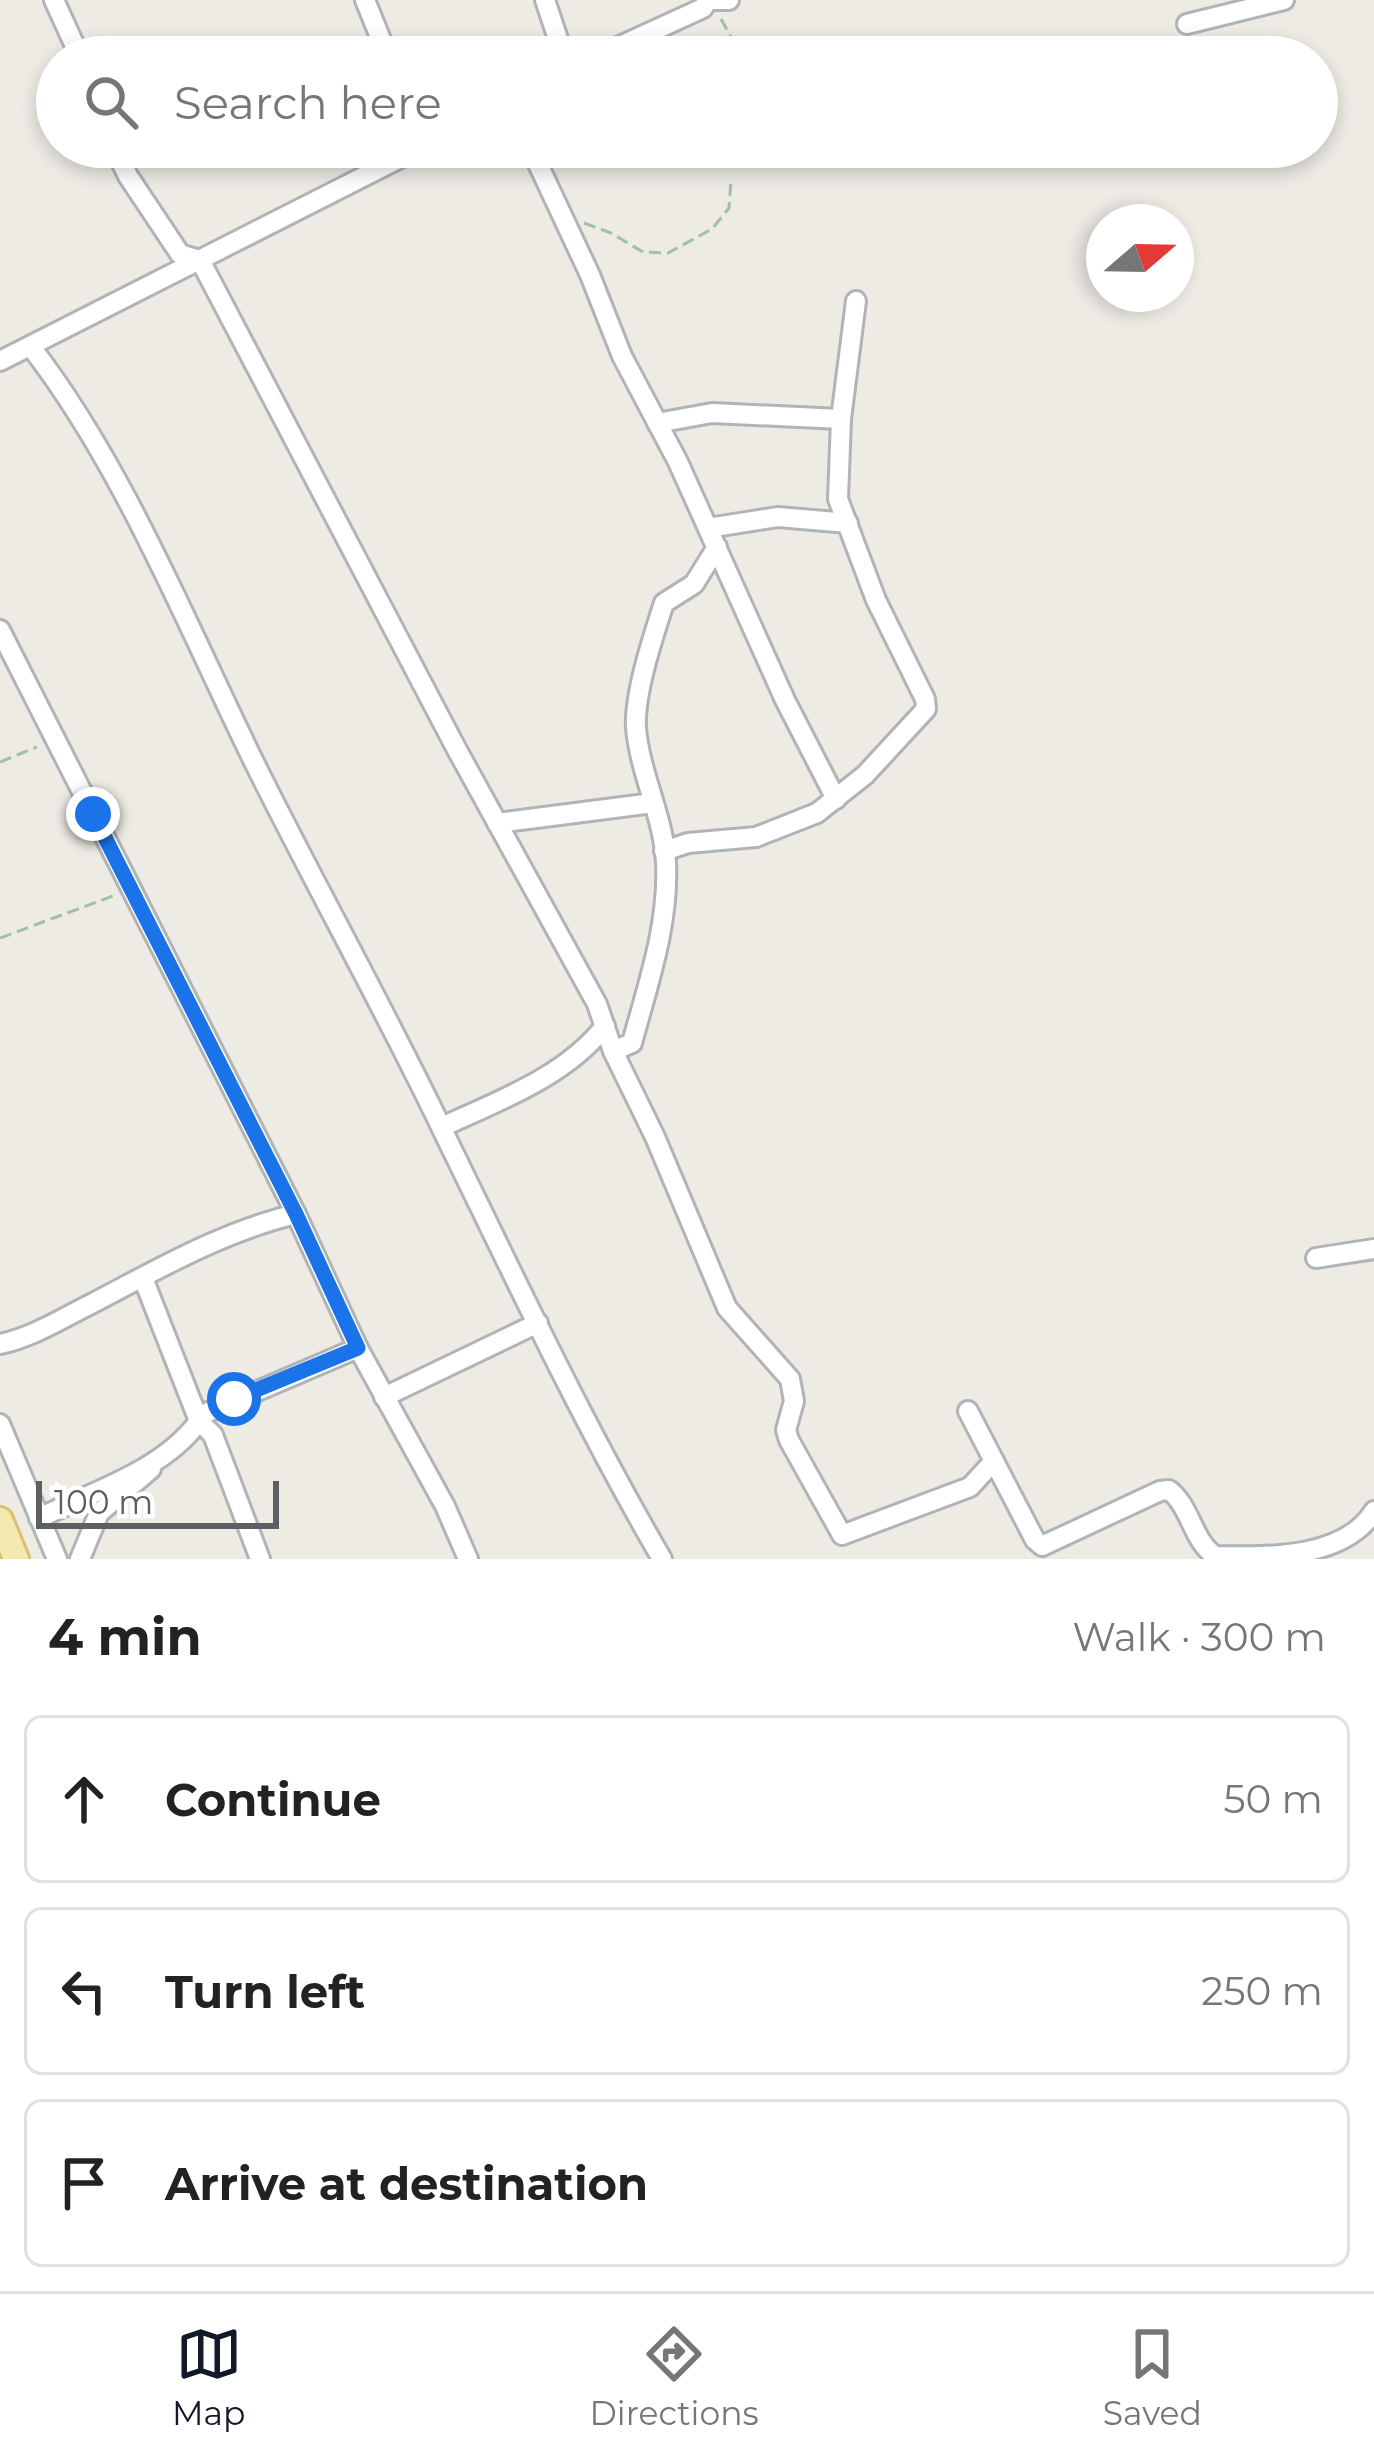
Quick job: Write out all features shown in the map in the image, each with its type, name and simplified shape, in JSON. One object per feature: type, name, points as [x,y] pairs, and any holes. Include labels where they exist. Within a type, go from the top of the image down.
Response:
[{"type":"main road","points":[[0,1520],[16,1559]]},
{"type":"street","points":[[54,0],[70,36]]},
{"type":"street","points":[[365,0],[380,36]]},
{"type":"street","points":[[545,0],[557,36]]},
{"type":"street","points":[[642,36],[711,0],[729,0]]},
{"type":"street","points":[[1187,24],[1284,0]]},
{"type":"street","points":[[127,168],[180,254],[200,260],[597,1004],[613,1051],[727,1308],[790,1379],[794,1401],[788,1417],[789,1440],[842,1535],[970,1487],[994,1461]]},
{"type":"street","points":[[0,361],[379,168]]},
{"type":"street","points":[[540,168],[622,356],[717,547],[784,700],[836,799]]},
{"type":"street","points":[[664,851],[688,843],[756,837],[817,813],[923,716],[927,704],[876,600],[836,484],[856,301]]},
{"type":"street","points":[[31,347],[62,387],[105,459],[596,1442],[662,1559]]},
{"type":"street","points":[[657,423],[712,413],[841,419]]},
{"type":"street","points":[[708,528],[778,518],[848,523]]},
{"type":"street","points":[[613,1051],[632,1042],[656,957],[665,903],[664,851],[636,728],[639,698],[664,604],[694,584],[717,547]]},
{"type":"street","points":[[0,630],[296,1214],[358,1348],[445,1505],[468,1559]]},
{"type":"street","points":[[497,823],[653,803]]},
{"type":"street","points":[[442,1127],[554,1070],[588,1046],[604,1027]]},
{"type":"street","points":[[0,1344],[18,1340],[184,1255],[296,1214]]},
{"type":"street","points":[[1316,1258],[1374,1249]]},
{"type":"street","points":[[143,1278],[199,1419],[213,1435],[260,1559]]},
{"type":"street","points":[[384,1397],[538,1323]]},
{"type":"street","points":[[39,1518],[180,1445],[199,1419],[358,1348]]},
{"type":"street","points":[[968,1412],[1042,1546],[1169,1490],[1177,1496],[1205,1549],[1216,1556],[1320,1553],[1353,1537],[1374,1511]]},
{"type":"street","points":[[0,1424],[57,1559]]},
{"type":"street","points":[[80,1559],[99,1514],[162,1456]]},
{"type":"path","points":[[711,0],[728,36]]},
{"type":"path","points":[[565,219],[611,233],[643,252],[668,253],[712,229],[729,208],[731,180]]},
{"type":"path","points":[[0,762],[55,739]]},
{"type":"path","points":[[0,938],[131,889]]},
{"type":"route","points":[[93,814],[296,1214],[358,1348],[234,1399]]}]
